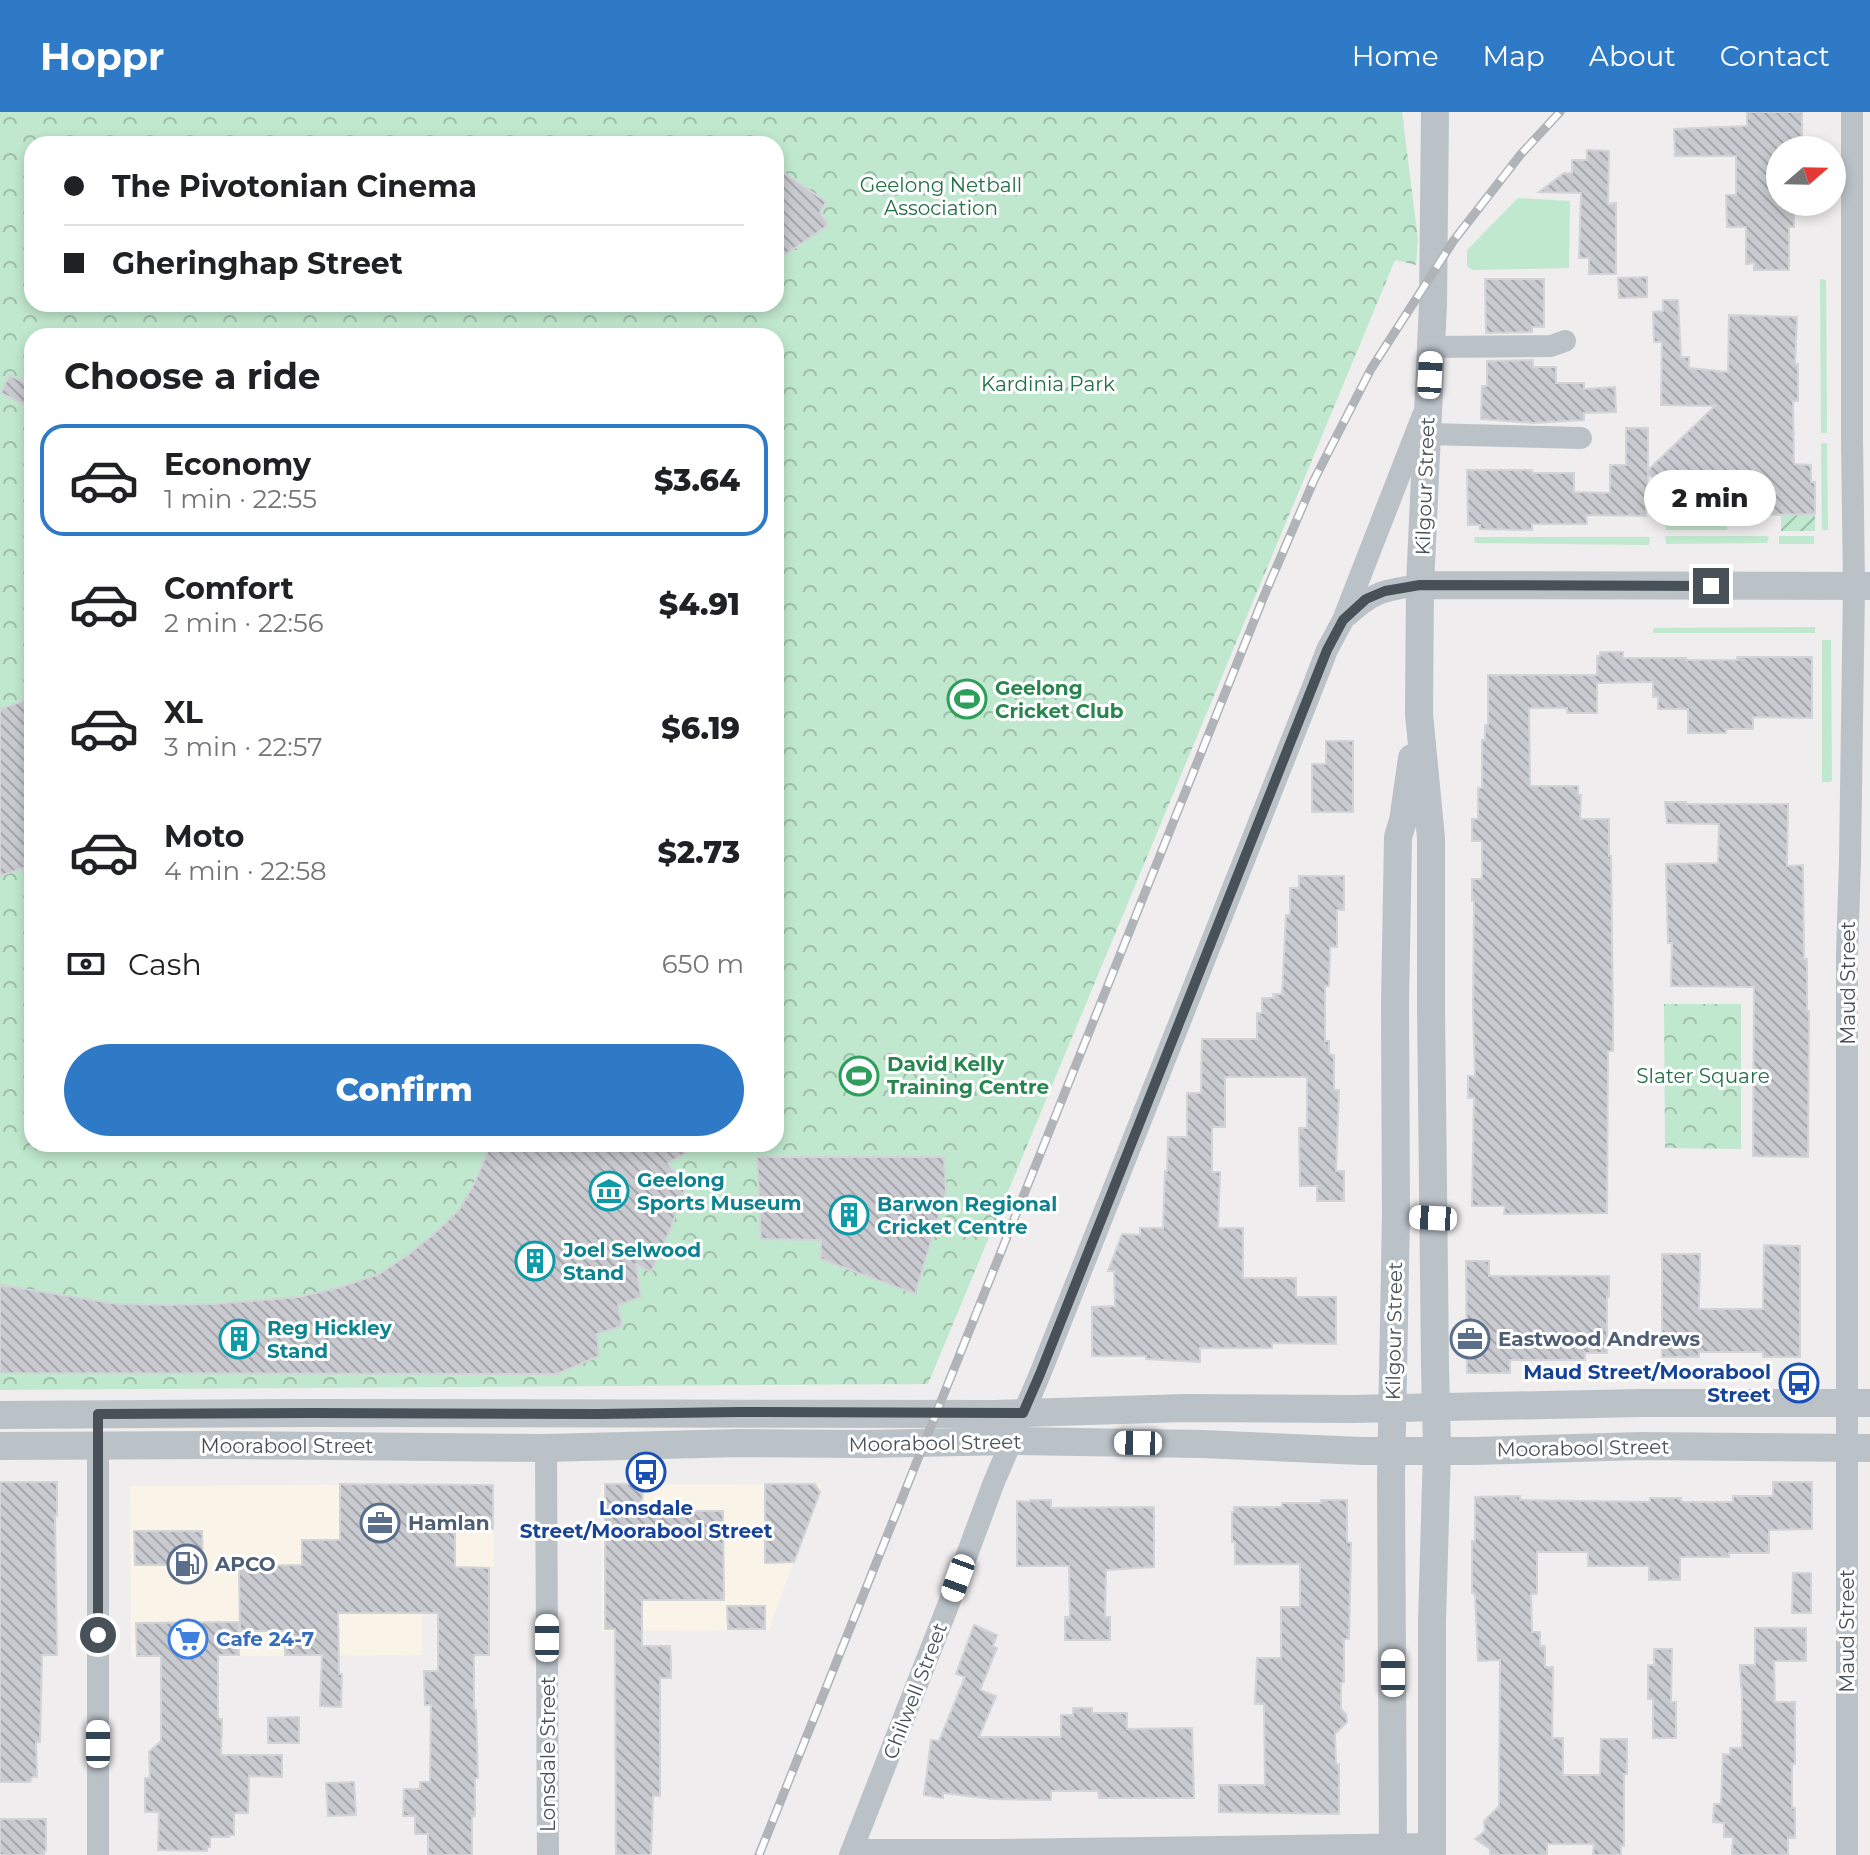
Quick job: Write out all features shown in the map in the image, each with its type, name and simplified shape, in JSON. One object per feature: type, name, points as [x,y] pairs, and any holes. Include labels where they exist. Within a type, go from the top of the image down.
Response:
[{"type":"street","name":"Kilgour Street","points":[[1418,112],[1434,210]]},
{"type":"street","name":"Kilgour Street","points":[[1432,1850],[1432,1622],[1437,1450],[1431,838],[1419,714],[1420,585],[1434,281],[1435,112]]},
{"type":"street","name":"Maud Street","points":[[1847,1855],[1859,1403],[1847,954],[1862,586],[1852,112]]},
{"type":"street","points":[[1431,347],[1561,348]]},
{"type":"street","name":"Chilwell Street","points":[[851,1853],[1010,1441],[1040,1374],[1428,402]]},
{"type":"street","points":[[1427,434],[1581,438]]},
{"type":"street","points":[[1343,620],[1374,594],[1420,585],[1862,586]]},
{"type":"street","name":"Kilgour Street","points":[[1393,1850],[1392,1451],[1398,837],[1419,714]]},
{"type":"street","points":[[1395,1005],[1431,1007]]},
{"type":"street","points":[[1396,1216],[1433,1218]]},
{"type":"street","name":"Moorabool Street","points":[[0,1415],[1023,1413],[1185,1408],[1859,1403]]},
{"type":"street","name":"Lonsdale Street","points":[[547,1413],[548,1855]]},
{"type":"street","points":[[98,1414],[98,1855]]},
{"type":"street","name":"Moorabool Street","points":[[0,1446],[546,1448],[1010,1441],[1202,1444],[1362,1451],[1641,1446],[1859,1448]]},
{"type":"street","points":[[851,1853],[1432,1850]]},
{"type":"shaded area","points":[[494,1484],[494,1567],[422,1567],[422,1655],[131,1657],[130,1486]]},
{"type":"shaded area","points":[[822,1484],[769,1630],[602,1631],[601,1485]]},
{"type":"green space","name":"Kardinia Park","points":[[0,112],[1402,112],[1418,239],[1416,265],[1395,260],[928,1384],[0,1390]]},
{"type":"green space","points":[[1518,198],[1570,201],[1569,268],[1472,270],[1467,266],[1467,250]]},
{"type":"green space","points":[[1820,279],[1826,280],[1827,433],[1821,433]]},
{"type":"green space","points":[[1821,443],[1827,443],[1828,530],[1822,530]]},
{"type":"green space","points":[[1665,514],[1727,514],[1727,530],[1666,530]]},
{"type":"green space","points":[[1781,514],[1815,514],[1815,531],[1781,531]]},
{"type":"green space","points":[[1665,536],[1769,536],[1767,543],[1666,544]]},
{"type":"green space","points":[[1779,536],[1814,536],[1814,544],[1779,544]]},
{"type":"green space","points":[[1474,537],[1650,537],[1649,545],[1475,543]]},
{"type":"green space","points":[[1815,627],[1815,633],[1653,633],[1655,628]]},
{"type":"green space","points":[[1822,640],[1831,640],[1830,782],[1822,782]]},
{"type":"green space","name":"Slater Square","points":[[1664,1004],[1741,1004],[1741,1149],[1665,1148]]},
{"type":"building","points":[[1747,112],[1802,112],[1802,136],[1766,136],[1766,216],[1794,216],[1794,227],[1789,227],[1789,270],[1754,270],[1754,263],[1746,264],[1746,227],[1727,227],[1726,195],[1736,195],[1736,156],[1675,156],[1674,129],[1747,126]]},
{"type":"building","points":[[1587,150],[1609,151],[1608,204],[1616,203],[1616,274],[1589,274],[1589,258],[1579,258],[1581,193],[1539,192],[1564,173],[1572,173],[1572,160],[1587,160]]},
{"type":"building","points":[[784,173],[826,202],[820,212],[828,225],[784,255]]},
{"type":"building","points":[[1647,277],[1647,297],[1619,298],[1618,278]]},
{"type":"building","points":[[1485,279],[1544,279],[1544,327],[1532,327],[1532,332],[1486,333]]},
{"type":"building","points":[[1663,300],[1678,300],[1681,357],[1689,357],[1689,368],[1728,372],[1729,315],[1797,317],[1795,364],[1798,364],[1798,401],[1793,401],[1794,464],[1811,465],[1811,482],[1815,482],[1815,514],[1696,513],[1696,480],[1673,501],[1648,473],[1646,516],[1586,515],[1587,524],[1532,524],[1532,530],[1480,529],[1480,525],[1468,525],[1467,470],[1574,473],[1574,492],[1610,493],[1610,465],[1626,465],[1626,428],[1648,428],[1648,470],[1715,406],[1661,405],[1662,342],[1654,342],[1653,312],[1663,311]]},
{"type":"building","points":[[1533,360],[1533,367],[1556,367],[1556,383],[1584,383],[1584,389],[1615,387],[1616,412],[1584,413],[1584,420],[1533,423],[1481,419],[1482,386],[1487,386],[1487,361]]},
{"type":"building","points":[[9,375],[24,382],[24,405],[1,393]]},
{"type":"building","points":[[1600,652],[1623,652],[1623,658],[1686,660],[1812,657],[1812,718],[1753,717],[1753,729],[1688,733],[1688,709],[1658,709],[1658,697],[1653,697],[1653,682],[1597,683],[1597,713],[1567,713],[1567,708],[1529,708],[1530,786],[1578,786],[1578,795],[1581,795],[1580,819],[1609,819],[1613,1051],[1608,1051],[1607,1213],[1504,1214],[1505,1206],[1472,1206],[1474,1098],[1468,1098],[1468,1076],[1475,1076],[1472,879],[1482,879],[1482,841],[1472,841],[1472,819],[1478,819],[1478,788],[1482,788],[1482,740],[1485,740],[1485,725],[1488,725],[1488,675],[1597,675],[1597,656]]},
{"type":"building","points":[[24,701],[24,868],[0,876],[0,709]]},
{"type":"building","points":[[1326,741],[1353,741],[1353,812],[1312,812],[1312,764],[1326,764]]},
{"type":"building","points":[[1665,802],[1788,804],[1787,866],[1803,865],[1804,959],[1807,959],[1809,1011],[1808,1157],[1753,1156],[1754,987],[1671,986],[1672,943],[1668,943],[1666,864],[1718,863],[1719,824],[1667,823]]},
{"type":"building","points":[[1299,876],[1344,876],[1344,910],[1337,910],[1337,947],[1330,947],[1329,986],[1325,986],[1325,1041],[1329,1041],[1329,1054],[1334,1055],[1334,1090],[1339,1090],[1336,1171],[1344,1171],[1344,1201],[1317,1201],[1317,1186],[1300,1186],[1299,1128],[1307,1128],[1307,1077],[1225,1077],[1225,1127],[1212,1127],[1212,1172],[1220,1172],[1218,1228],[1243,1228],[1243,1278],[1296,1278],[1296,1297],[1336,1297],[1336,1344],[1272,1343],[1272,1348],[1200,1348],[1200,1362],[1146,1359],[1146,1356],[1092,1356],[1092,1307],[1115,1306],[1114,1271],[1108,1271],[1122,1234],[1140,1235],[1140,1228],[1163,1228],[1168,1137],[1187,1137],[1187,1093],[1201,1093],[1202,1039],[1257,1039],[1257,1013],[1262,1013],[1262,998],[1282,994],[1286,915],[1290,915],[1290,888],[1299,888]]},
{"type":"building","points":[[688,1152],[668,1163],[685,1188],[671,1228],[651,1272],[636,1264],[641,1297],[618,1305],[622,1326],[597,1334],[599,1356],[557,1374],[0,1373],[0,1285],[117,1304],[167,1305],[298,1297],[338,1288],[379,1274],[435,1233],[459,1210],[487,1154]]},
{"type":"building","name":"Barwon Regional Cricket Centre","points":[[757,1157],[944,1157],[946,1192],[915,1294],[821,1259],[821,1240],[761,1239]]},
{"type":"building","points":[[1764,1245],[1800,1246],[1800,1357],[1763,1357],[1763,1352],[1699,1352],[1699,1357],[1662,1357],[1662,1254],[1700,1254],[1699,1309],[1763,1309]]},
{"type":"building","points":[[1466,1261],[1489,1261],[1489,1276],[1609,1276],[1607,1353],[1585,1353],[1585,1360],[1510,1360],[1510,1373],[1467,1373]]},
{"type":"building","points":[[0,1482],[57,1482],[57,1655],[42,1655],[40,1742],[36,1742],[37,1777],[32,1777],[30,1782],[0,1782]]},
{"type":"building","points":[[1773,1482],[1812,1482],[1812,1529],[1769,1530],[1769,1553],[1680,1557],[1680,1580],[1649,1580],[1649,1566],[1588,1566],[1588,1552],[1537,1552],[1537,1594],[1531,1594],[1532,1632],[1540,1632],[1540,1646],[1545,1646],[1545,1667],[1553,1667],[1552,1738],[1563,1738],[1563,1775],[1600,1775],[1601,1739],[1627,1739],[1624,1846],[1621,1846],[1621,1855],[1593,1855],[1594,1844],[1547,1844],[1547,1855],[1490,1855],[1490,1849],[1475,1839],[1485,1831],[1484,1821],[1499,1806],[1500,1660],[1478,1661],[1475,1594],[1472,1593],[1475,1497],[1650,1502],[1650,1498],[1681,1498],[1681,1502],[1733,1502],[1733,1496],[1773,1496]]},
{"type":"building","points":[[340,1484],[493,1485],[493,1529],[455,1529],[455,1567],[489,1568],[489,1655],[474,1655],[478,1778],[475,1778],[475,1816],[472,1816],[472,1855],[428,1855],[428,1834],[415,1834],[415,1816],[403,1816],[404,1789],[420,1789],[420,1782],[430,1782],[431,1705],[425,1705],[424,1671],[438,1671],[438,1613],[338,1613],[341,1707],[320,1706],[322,1655],[285,1655],[285,1631],[240,1631],[239,1566],[302,1565],[302,1540],[340,1540]]},
{"type":"building","points":[[605,1484],[643,1484],[642,1511],[723,1511],[724,1600],[642,1600],[642,1646],[670,1646],[671,1660],[671,1678],[660,1678],[660,1796],[653,1796],[651,1855],[616,1855],[615,1629],[605,1629]]},
{"type":"building","points":[[765,1484],[815,1484],[820,1492],[794,1562],[765,1563]]},
{"type":"building","points":[[1051,1500],[1051,1508],[1154,1507],[1154,1567],[1106,1570],[1105,1617],[1110,1617],[1110,1640],[1065,1640],[1065,1617],[1070,1617],[1069,1566],[1017,1566],[1017,1501]]},
{"type":"building","points":[[1321,1500],[1347,1500],[1347,1542],[1351,1543],[1349,1639],[1344,1639],[1344,1682],[1341,1683],[1341,1709],[1346,1714],[1347,1722],[1335,1734],[1336,1764],[1339,1764],[1339,1814],[1219,1812],[1219,1785],[1265,1785],[1264,1704],[1255,1704],[1257,1658],[1281,1658],[1281,1607],[1300,1607],[1300,1564],[1235,1564],[1232,1512],[1234,1507],[1282,1507],[1282,1503],[1321,1503]]},
{"type":"building","points":[[134,1531],[202,1531],[203,1565],[135,1565]]},
{"type":"building","points":[[1793,1573],[1811,1573],[1811,1613],[1792,1613]]},
{"type":"building","points":[[727,1606],[765,1606],[765,1629],[728,1629]]},
{"type":"building","points":[[239,1622],[239,1655],[218,1655],[221,1755],[282,1755],[282,1777],[249,1776],[248,1813],[234,1813],[234,1835],[210,1837],[207,1851],[158,1850],[159,1812],[145,1812],[145,1778],[150,1778],[149,1752],[161,1741],[161,1656],[137,1656],[136,1623]]},
{"type":"building","points":[[974,1625],[997,1635],[993,1646],[997,1648],[980,1690],[996,1696],[979,1737],[1061,1737],[1061,1715],[1073,1715],[1073,1708],[1092,1708],[1092,1713],[1127,1713],[1127,1729],[1192,1728],[1194,1798],[1099,1798],[1098,1791],[1051,1791],[1051,1800],[993,1799],[943,1793],[943,1798],[924,1795],[931,1740],[939,1741],[965,1677],[956,1674]]},
{"type":"building","points":[[1755,1628],[1806,1628],[1806,1661],[1774,1661],[1775,1702],[1795,1702],[1792,1808],[1795,1808],[1795,1838],[1788,1838],[1788,1855],[1732,1855],[1733,1837],[1724,1837],[1724,1823],[1713,1822],[1714,1804],[1721,1804],[1723,1754],[1730,1755],[1730,1748],[1742,1748],[1740,1665],[1755,1665]]},
{"type":"building","points":[[1654,1649],[1672,1649],[1671,1702],[1676,1702],[1676,1738],[1653,1738],[1653,1699],[1648,1699],[1648,1665],[1654,1665]]},
{"type":"building","points":[[299,1717],[299,1743],[268,1743],[268,1718]]},
{"type":"building","points":[[354,1782],[356,1815],[328,1816],[326,1783]]},
{"type":"building","points":[[0,1819],[46,1819],[44,1855],[0,1855]]},
{"type":"railway","points":[[759,1855],[1264,596],[1314,480],[1371,369],[1454,240],[1521,154],[1560,112]]},
{"type":"place","name":"Geelong Cricket Club","points":[[967,699]]},
{"type":"place","name":"David Kelly Training Centre","points":[[859,1076]]},
{"type":"place","name":"Geelong Sports Museum","points":[[609,1191]]},
{"type":"place","name":"Barwon Regional Cricket Centre","points":[[849,1215]]},
{"type":"place","name":"Joel Selwood Stand","points":[[535,1261]]},
{"type":"place","name":"Reg Hickley Stand","points":[[239,1339]]},
{"type":"place","name":"Eastwood Andrews","points":[[1470,1339]]},
{"type":"place","name":"Maud Street/Moorabool Street","points":[[1799,1383]]},
{"type":"place","name":"Lonsdale Street/Moorabool Street","points":[[646,1472]]},
{"type":"place","name":"Hamlan","points":[[380,1523]]},
{"type":"place","name":"APCO","points":[[187,1564]]},
{"type":"place","name":"Cafe 24-7","points":[[188,1639]]},
{"type":"route","points":[[98,1635],[98,1414],[1023,1413],[1327,650],[1343,620],[1374,594],[1420,585],[1711,586]]},
{"type":"park label","name":"Geelong Netball Association","points":[[941,196]]}]
